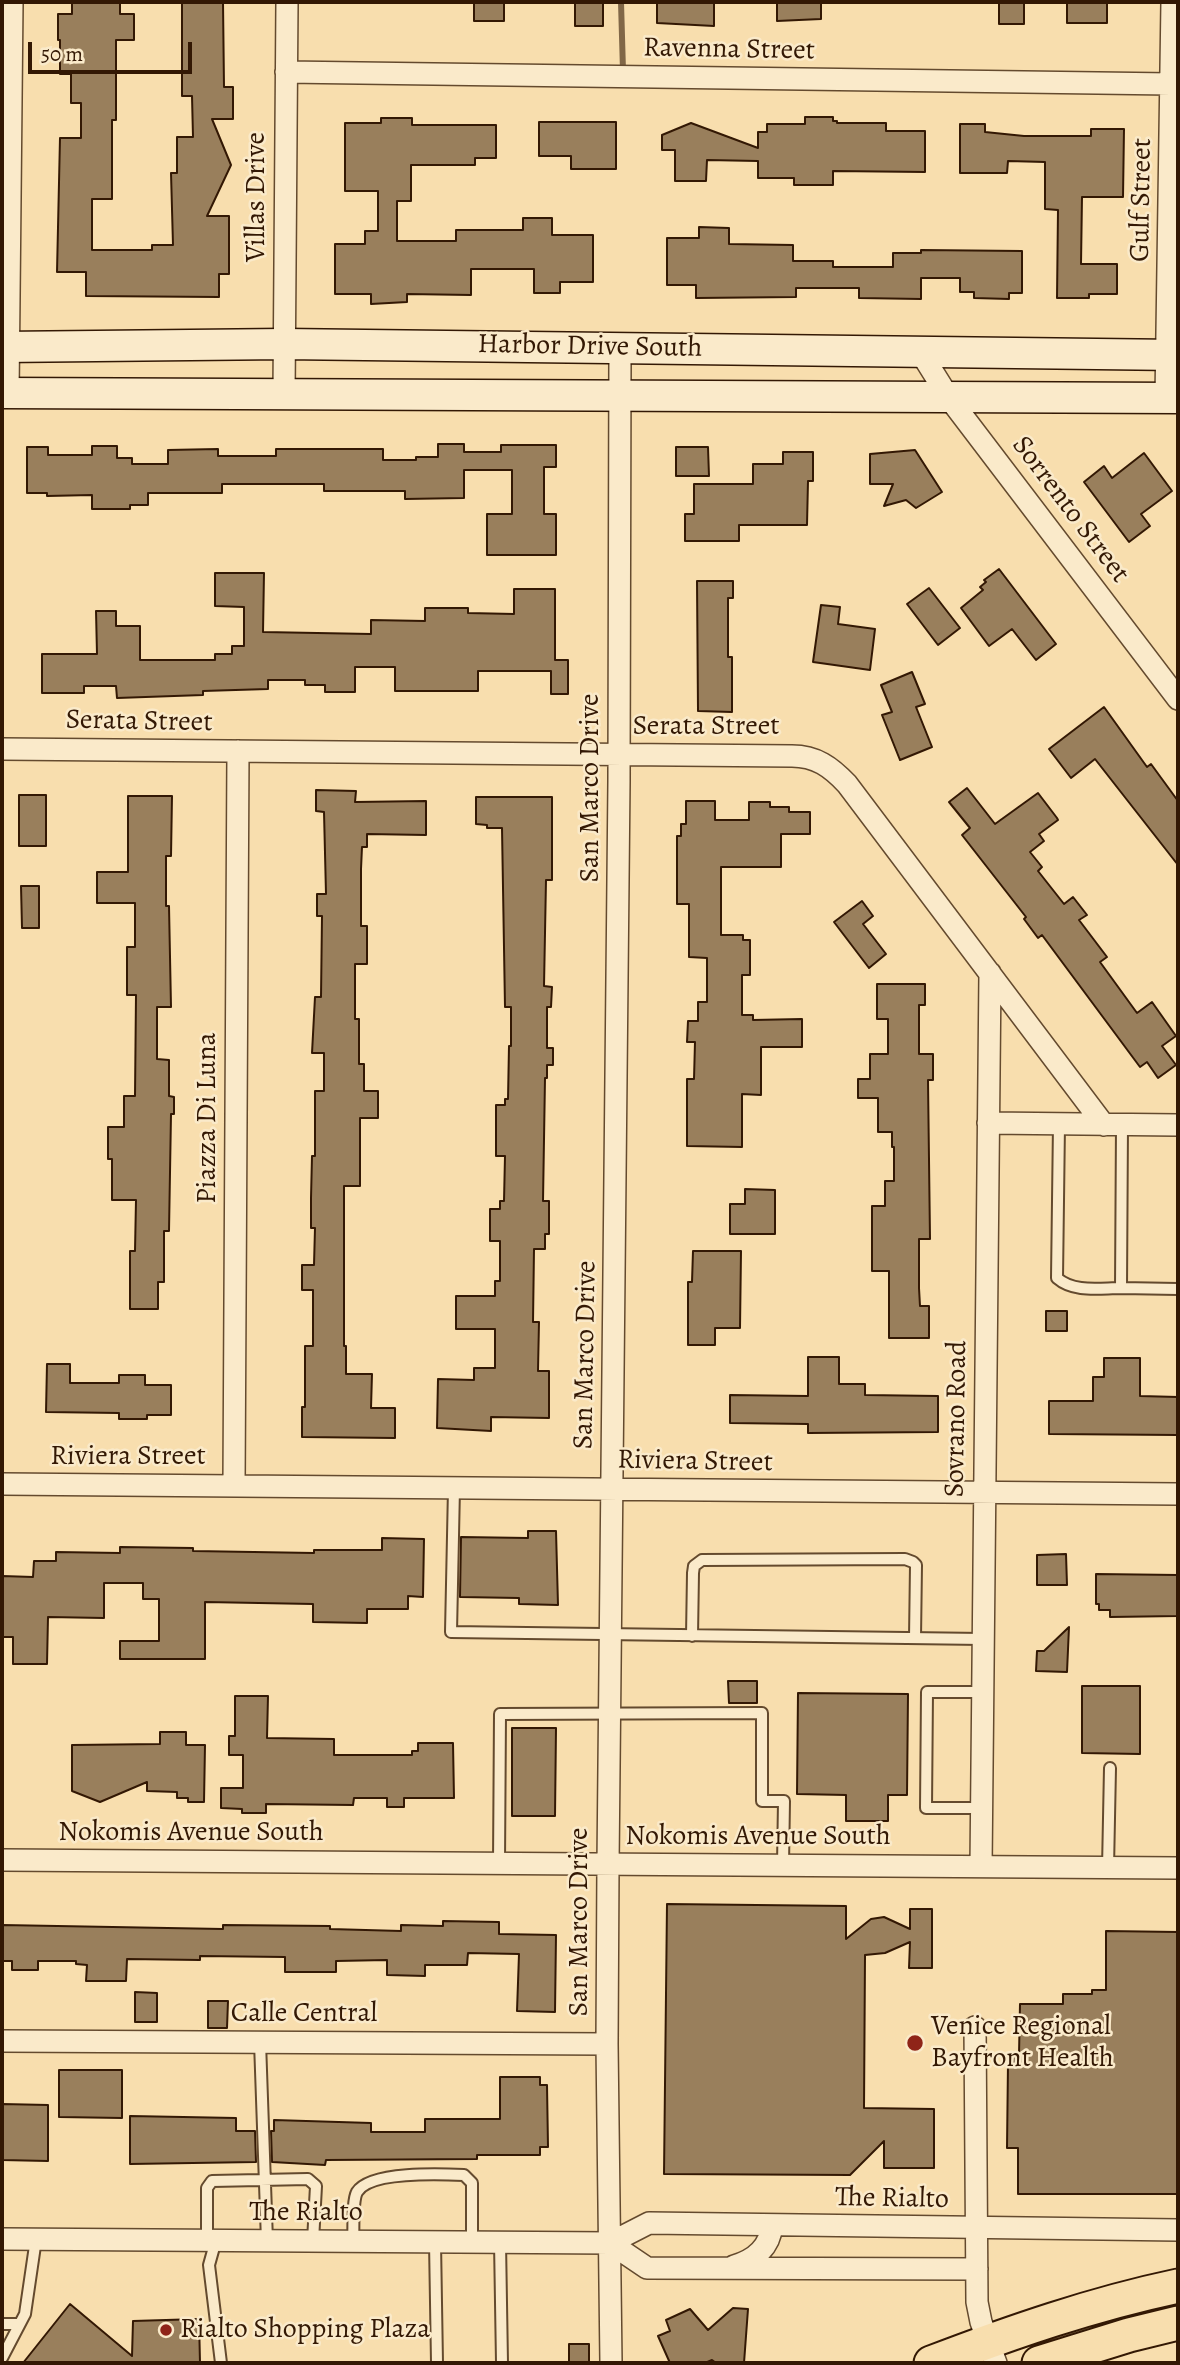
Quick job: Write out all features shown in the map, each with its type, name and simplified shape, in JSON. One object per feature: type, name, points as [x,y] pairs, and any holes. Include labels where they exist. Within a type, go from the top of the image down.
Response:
[{"type":"main road","points":[[931,2363],[992,2352],[1117,2299],[1178,2286]]},
{"type":"main road","points":[[1039,2363],[1178,2323]]},
{"type":"street","points":[[5,393],[12,2]]},
{"type":"street","name":"Villas Drive","points":[[284,394],[287,2]]},
{"type":"street","name":"Gulf Street","points":[[1172,398],[1171,84],[1174,13]]},
{"type":"street","name":"Ravenna Street","points":[[286,72],[1171,84]]},
{"type":"street","name":"Harbor Drive South","points":[[5,347],[284,344],[1173,355]]},
{"type":"street","name":"San Marco Drive","points":[[611,2363],[607,2044],[619,754],[620,347]]},
{"type":"street","name":"Sorrento Street","points":[[921,353],[949,398],[1178,699]]},
{"type":"street","name":"Harbor Drive South","points":[[5,393],[1172,398]]},
{"type":"street","name":"Serata Street","points":[[2,749],[804,756],[824,764],[847,784],[990,973],[1113,1125]]},
{"type":"street","name":"Piazza Di Luna","points":[[234,1485],[238,751]]},
{"type":"street","name":"Sovrano Road","points":[[981,1866],[990,973]]},
{"type":"street","points":[[988,1123],[1178,1125]]},
{"type":"street","name":"Riviera Street","points":[[2,1484],[1178,1494]]},
{"type":"street","name":"Nokomis Avenue South","points":[[2,1860],[1178,1868]]},
{"type":"street","points":[[975,2027],[977,2302],[992,2352]]},
{"type":"street","name":"Calle Central","points":[[2,2041],[607,2044]]},
{"type":"street","name":"The Rialto","points":[[2,2239],[610,2243],[649,2223],[1178,2230]]},
{"type":"street","points":[[725,2268],[743,2263],[763,2250],[769,2242],[772,2225]]},
{"type":"street","points":[[610,2243],[647,2268],[977,2269]]},
{"type":"lane","points":[[1059,1124],[1057,1278],[1074,1287],[1178,1289]]},
{"type":"lane","points":[[1113,1125],[1121,1287]]},
{"type":"lane","points":[[454,1488],[450,1632],[983,1639]]},
{"type":"lane","points":[[692,1636],[693,1573],[694,1566],[702,1560],[905,1559],[916,1565],[915,1638]]},
{"type":"lane","points":[[982,1692],[927,1692],[926,1808],[982,1808]]},
{"type":"lane","points":[[499,1863],[500,1713],[762,1713],[762,1801],[784,1801],[783,1865]]},
{"type":"lane","points":[[1108,1868],[1110,1768]]},
{"type":"lane","points":[[260,2042],[267,2241]]},
{"type":"lane","points":[[353,2241],[356,2193],[364,2185],[407,2174],[464,2175],[472,2183],[472,2242]]},
{"type":"lane","points":[[221,2363],[209,2265],[211,2240],[207,2188],[212,2181],[308,2179],[316,2186],[313,2241]]},
{"type":"lane","points":[[2,2358],[25,2314],[36,2239]]},
{"type":"lane","points":[[435,2242],[437,2363]]},
{"type":"lane","points":[[500,2242],[502,2363]]},
{"type":"lane","points":[[2,2324],[19,2324]]},
{"type":"building","points":[[72,2],[120,2],[120,14],[134,14],[134,40],[116,40],[112,199],[92,199],[92,250],[152,250],[152,245],[173,245],[171,173],[177,173],[177,137],[193,137],[192,96],[182,96],[182,2],[223,2],[224,87],[233,87],[233,119],[212,119],[231,165],[207,216],[229,216],[229,274],[219,274],[219,297],[86,296],[86,272],[57,272],[60,138],[81,138],[81,103],[71,103],[71,74],[60,74],[58,14],[72,14]]},
{"type":"building","points":[[474,2],[504,2],[504,21],[474,21]]},
{"type":"building","points":[[575,2],[603,2],[603,26],[575,26]]},
{"type":"building","points":[[657,2],[714,2],[714,26],[657,23]]},
{"type":"building","points":[[777,2],[821,2],[821,19],[777,21]]},
{"type":"building","points":[[999,2],[1024,2],[1024,24],[999,24]]},
{"type":"building","points":[[1067,2],[1107,2],[1107,23],[1067,23]]},
{"type":"building","points":[[805,117],[833,117],[833,121],[837,123],[886,123],[886,131],[925,131],[925,172],[833,171],[833,185],[794,185],[794,178],[758,178],[758,161],[707,160],[706,181],[675,181],[675,150],[662,150],[662,135],[691,123],[758,148],[758,132],[767,132],[767,124],[805,124]]},
{"type":"building","points":[[381,118],[412,118],[412,125],[496,125],[496,158],[475,158],[475,165],[411,165],[411,201],[397,201],[397,241],[456,241],[456,230],[523,230],[523,218],[552,218],[552,235],[593,235],[593,282],[560,282],[560,293],[534,293],[534,269],[471,269],[471,295],[407,294],[407,302],[371,304],[371,294],[335,294],[335,244],[365,244],[365,231],[378,231],[378,191],[345,191],[345,123],[381,123]]},
{"type":"building","points":[[539,122],[616,122],[616,169],[571,169],[571,156],[539,156]]},
{"type":"building","points":[[960,124],[985,124],[985,132],[1024,136],[1091,136],[1091,129],[1124,129],[1123,197],[1082,197],[1081,264],[1117,264],[1117,294],[1089,294],[1089,298],[1057,298],[1058,210],[1045,209],[1045,162],[1008,161],[1007,173],[960,173]]},
{"type":"building","points":[[699,227],[729,228],[729,244],[793,245],[793,261],[833,261],[833,267],[893,267],[893,253],[921,253],[921,250],[1022,251],[1022,293],[1009,293],[1009,299],[974,298],[974,292],[960,292],[960,278],[921,278],[921,299],[859,298],[859,288],[796,288],[796,297],[696,298],[696,285],[667,285],[667,238],[699,238]]},
{"type":"building","points":[[438,444],[464,444],[464,452],[501,452],[501,445],[556,445],[556,467],[544,467],[544,514],[556,514],[556,555],[487,555],[487,514],[512,514],[512,470],[464,470],[464,498],[405,499],[405,491],[324,491],[324,484],[222,484],[222,493],[148,493],[148,505],[130,505],[130,509],[92,509],[92,495],[47,496],[47,493],[27,493],[27,447],[48,447],[48,455],[92,455],[92,446],[117,446],[117,458],[132,458],[132,464],[168,464],[168,450],[218,449],[218,456],[276,456],[276,449],[383,449],[383,460],[416,460],[416,457],[438,457]]},
{"type":"building","points":[[676,447],[708,447],[709,476],[676,476]]},
{"type":"building","points":[[915,450],[942,492],[916,508],[906,500],[884,506],[893,484],[870,484],[870,454]]},
{"type":"building","points":[[783,452],[813,452],[813,481],[808,481],[807,525],[739,525],[739,541],[685,541],[685,514],[694,514],[694,484],[753,484],[753,464],[783,464]]},
{"type":"building","points":[[1144,453],[1172,491],[1141,514],[1150,526],[1129,542],[1084,482],[1104,466],[1112,478]]},
{"type":"building","points":[[999,569],[1056,644],[1036,660],[1012,629],[989,646],[961,608],[983,590],[980,587],[986,582],[984,580]]},
{"type":"building","points":[[215,573],[264,573],[263,632],[371,634],[371,620],[425,621],[425,608],[468,608],[468,613],[514,614],[514,589],[555,589],[555,660],[568,660],[568,694],[551,694],[551,671],[478,671],[478,691],[395,691],[395,667],[355,667],[355,692],[325,692],[325,685],[305,685],[305,680],[268,680],[268,689],[203,691],[203,695],[117,698],[116,686],[84,686],[84,693],[42,693],[42,654],[97,654],[96,611],[116,611],[116,626],[140,626],[140,660],[215,660],[215,654],[232,654],[232,646],[244,646],[244,607],[215,606]]},
{"type":"building","points":[[697,581],[733,581],[733,598],[728,598],[732,712],[698,711]]},
{"type":"building","points":[[929,588],[960,628],[938,645],[907,604]]},
{"type":"building","points":[[821,605],[840,607],[838,624],[875,629],[870,670],[813,662]]},
{"type":"building","points":[[912,672],[925,704],[916,707],[932,747],[900,760],[882,715],[892,712],[881,685]]},
{"type":"building","points":[[1104,707],[1147,767],[1151,764],[1178,801],[1178,865],[1095,759],[1071,778],[1049,749]]},
{"type":"building","points":[[967,788],[995,824],[1038,793],[1057,818],[1058,820],[1039,834],[1044,841],[1030,852],[1042,867],[1038,871],[1064,904],[1073,897],[1087,915],[1079,920],[1107,957],[1100,962],[1137,1013],[1152,1002],[1176,1036],[1162,1046],[1176,1065],[1158,1078],[1147,1062],[1140,1067],[1042,935],[1038,938],[1024,919],[1026,917],[962,835],[970,828],[949,802]]},
{"type":"building","points":[[316,790],[356,791],[355,802],[426,801],[426,835],[367,834],[367,847],[362,847],[361,926],[367,926],[367,964],[355,964],[355,1019],[359,1019],[359,1064],[364,1064],[364,1091],[378,1091],[378,1118],[360,1118],[360,1186],[344,1186],[346,1374],[372,1374],[371,1408],[395,1408],[395,1438],[302,1437],[305,1346],[313,1346],[313,1290],[302,1290],[302,1265],[314,1265],[315,1228],[311,1228],[311,1198],[312,1156],[315,1156],[315,1091],[324,1091],[324,1053],[312,1053],[315,997],[321,997],[322,916],[317,916],[317,894],[326,894],[324,812],[316,811]]},
{"type":"building","points":[[19,795],[46,795],[46,846],[19,846]]},
{"type":"building","points":[[128,796],[172,796],[171,856],[166,856],[171,1007],[157,1007],[157,1059],[169,1060],[169,1096],[174,1097],[174,1114],[171,1114],[169,1231],[164,1231],[164,1282],[158,1282],[158,1309],[130,1309],[130,1251],[135,1251],[136,1200],[112,1200],[112,1159],[108,1159],[108,1127],[124,1127],[124,1096],[135,1096],[136,995],[127,995],[127,947],[135,947],[135,903],[97,903],[97,872],[128,872]]},
{"type":"building","points":[[476,797],[552,797],[552,880],[546,880],[544,986],[552,987],[551,1007],[547,1007],[547,1048],[553,1048],[553,1065],[547,1065],[545,1078],[543,1201],[549,1201],[549,1234],[545,1234],[545,1249],[534,1249],[533,1322],[539,1322],[538,1371],[549,1371],[549,1418],[491,1417],[491,1431],[437,1428],[438,1379],[474,1380],[474,1368],[495,1368],[495,1329],[456,1329],[456,1296],[495,1296],[495,1281],[500,1281],[500,1241],[490,1241],[490,1209],[500,1209],[500,1201],[504,1201],[505,1156],[496,1156],[496,1105],[505,1105],[505,1099],[508,1099],[511,1046],[511,1007],[505,1007],[502,828],[487,828],[487,825],[476,824]]},
{"type":"building","points":[[686,801],[715,801],[715,820],[749,820],[749,802],[770,802],[770,807],[789,807],[789,812],[810,812],[810,834],[781,834],[781,867],[721,867],[721,935],[743,935],[743,940],[750,940],[750,975],[742,975],[742,1015],[753,1015],[753,1020],[802,1019],[802,1047],[761,1047],[761,1095],[742,1094],[742,1147],[687,1146],[687,1079],[694,1079],[695,1042],[687,1042],[688,1021],[698,1021],[698,1002],[707,1002],[707,958],[689,957],[689,904],[677,904],[677,836],[681,836],[681,824],[686,824]]},
{"type":"building","points":[[21,886],[39,886],[39,928],[22,928]]},
{"type":"building","points":[[862,901],[873,916],[863,924],[886,954],[869,968],[834,922]]},
{"type":"building","points":[[877,984],[925,984],[925,1005],[919,1005],[919,1054],[933,1054],[933,1080],[928,1080],[930,1239],[919,1239],[919,1288],[920,1306],[929,1306],[929,1338],[889,1338],[889,1271],[872,1271],[872,1206],[885,1206],[885,1181],[894,1181],[892,1132],[878,1132],[878,1098],[858,1098],[858,1079],[870,1079],[870,1054],[888,1054],[888,1019],[877,1019]]},
{"type":"building","points":[[745,1189],[775,1190],[775,1234],[730,1234],[730,1204],[745,1204]]},
{"type":"building","points":[[693,1251],[741,1251],[740,1328],[715,1328],[715,1345],[688,1345],[688,1282],[692,1282]]},
{"type":"building","points":[[1046,1311],[1067,1311],[1067,1331],[1046,1331]]},
{"type":"building","points":[[808,1357],[839,1357],[839,1384],[865,1384],[865,1395],[938,1396],[938,1432],[808,1433],[808,1424],[730,1423],[730,1395],[808,1396]]},
{"type":"building","points":[[1104,1358],[1140,1358],[1140,1396],[1178,1397],[1178,1435],[1049,1434],[1049,1401],[1093,1401],[1093,1377],[1104,1377]]},
{"type":"building","points":[[47,1364],[70,1364],[70,1383],[119,1383],[119,1375],[145,1375],[145,1385],[171,1385],[171,1415],[147,1415],[147,1419],[119,1419],[119,1413],[46,1412]]},
{"type":"building","points":[[528,1531],[556,1531],[558,1605],[519,1604],[519,1598],[460,1597],[461,1537],[528,1538]]},
{"type":"building","points":[[382,1538],[424,1539],[423,1597],[408,1596],[408,1609],[367,1609],[367,1623],[313,1622],[313,1604],[205,1602],[205,1659],[120,1659],[120,1641],[159,1641],[159,1599],[143,1599],[143,1583],[104,1583],[104,1618],[48,1617],[47,1664],[13,1664],[13,1637],[2,1637],[2,1576],[33,1577],[34,1561],[56,1561],[56,1552],[120,1553],[120,1547],[314,1553],[314,1550],[382,1550]]},
{"type":"building","points":[[1066,1554],[1067,1585],[1037,1585],[1037,1555]]},
{"type":"building","points":[[1096,1574],[1178,1575],[1178,1616],[1110,1617],[1110,1610],[1099,1610],[1099,1604],[1096,1604]]},
{"type":"building","points":[[1069,1627],[1067,1672],[1036,1671],[1037,1651],[1044,1651]]},
{"type":"building","points":[[728,1681],[757,1681],[757,1703],[729,1703]]},
{"type":"building","points":[[1082,1686],[1140,1686],[1140,1754],[1082,1753]]},
{"type":"building","points":[[798,1693],[908,1694],[907,1795],[888,1795],[888,1821],[846,1821],[846,1795],[797,1794]]},
{"type":"building","points":[[235,1696],[268,1696],[267,1738],[334,1739],[334,1755],[412,1755],[412,1751],[418,1751],[418,1743],[453,1743],[454,1798],[404,1798],[404,1807],[387,1807],[387,1798],[354,1798],[353,1805],[266,1804],[266,1813],[242,1813],[242,1809],[221,1808],[221,1788],[243,1788],[243,1755],[229,1755],[229,1736],[235,1736]]},
{"type":"building","points":[[512,1728],[556,1728],[555,1816],[512,1816]]},
{"type":"building","points":[[160,1732],[186,1732],[186,1745],[205,1745],[204,1802],[188,1802],[188,1798],[177,1798],[177,1792],[147,1791],[147,1782],[100,1802],[72,1791],[72,1745],[160,1744]]},
{"type":"building","points":[[667,1904],[846,1906],[846,1939],[871,1919],[884,1917],[910,1929],[910,1909],[932,1909],[932,1968],[909,1968],[910,1942],[885,1953],[865,1955],[864,2108],[934,2109],[934,2168],[884,2168],[884,2141],[850,2175],[664,2174]]},
{"type":"building","points":[[443,1921],[499,1922],[499,1934],[556,1935],[555,2012],[517,2011],[519,1954],[468,1953],[467,1965],[425,1965],[425,1976],[387,1975],[387,1960],[336,1961],[336,1972],[285,1972],[285,1957],[127,1959],[126,1981],[86,1981],[87,1965],[76,1964],[76,1961],[38,1961],[38,1970],[12,1970],[12,1961],[2,1961],[2,1925],[223,1929],[223,1925],[330,1926],[330,1929],[401,1931],[401,1925],[443,1926]]},
{"type":"building","points":[[1106,1931],[1178,1932],[1178,2194],[1018,2194],[1018,2148],[1007,2148],[1008,2063],[1014,2063],[1015,2055],[1019,2055],[1020,2004],[1063,2004],[1063,1994],[1092,1994],[1092,1990],[1106,1990]]},
{"type":"building","points":[[135,1992],[157,1993],[157,2022],[135,2022]]},
{"type":"building","points":[[208,2001],[228,2001],[227,2028],[208,2028]]},
{"type":"building","points":[[59,2070],[122,2070],[122,2118],[59,2117]]},
{"type":"building","points":[[500,2077],[540,2077],[540,2085],[547,2085],[548,2147],[540,2147],[540,2155],[477,2155],[477,2159],[326,2160],[325,2165],[272,2162],[271,2131],[274,2131],[274,2120],[371,2123],[371,2132],[425,2132],[425,2119],[500,2119]]},
{"type":"building","points":[[2,2104],[48,2105],[48,2161],[2,2160]]},
{"type":"building","points":[[130,2116],[236,2118],[236,2131],[255,2131],[256,2162],[130,2164]]},
{"type":"building","name":"Rialto Shopping Plaza","points":[[70,2304],[132,2356],[133,2321],[199,2319],[200,2363],[23,2363]]},
{"type":"building","points":[[733,2308],[748,2309],[744,2363],[716,2363],[712,2360],[705,2363],[670,2363],[658,2336],[670,2331],[666,2320],[690,2309],[708,2330]]},
{"type":"building","points":[[569,2344],[589,2344],[589,2363],[569,2363]]},
{"type":"waterway","points":[[621,2],[623,71]]},
{"type":"place","name":"Venice Regional Bayfront Health","points":[[915,2043]]},
{"type":"place","name":"Rialto Shopping Plaza","points":[[166,2330]]}]
